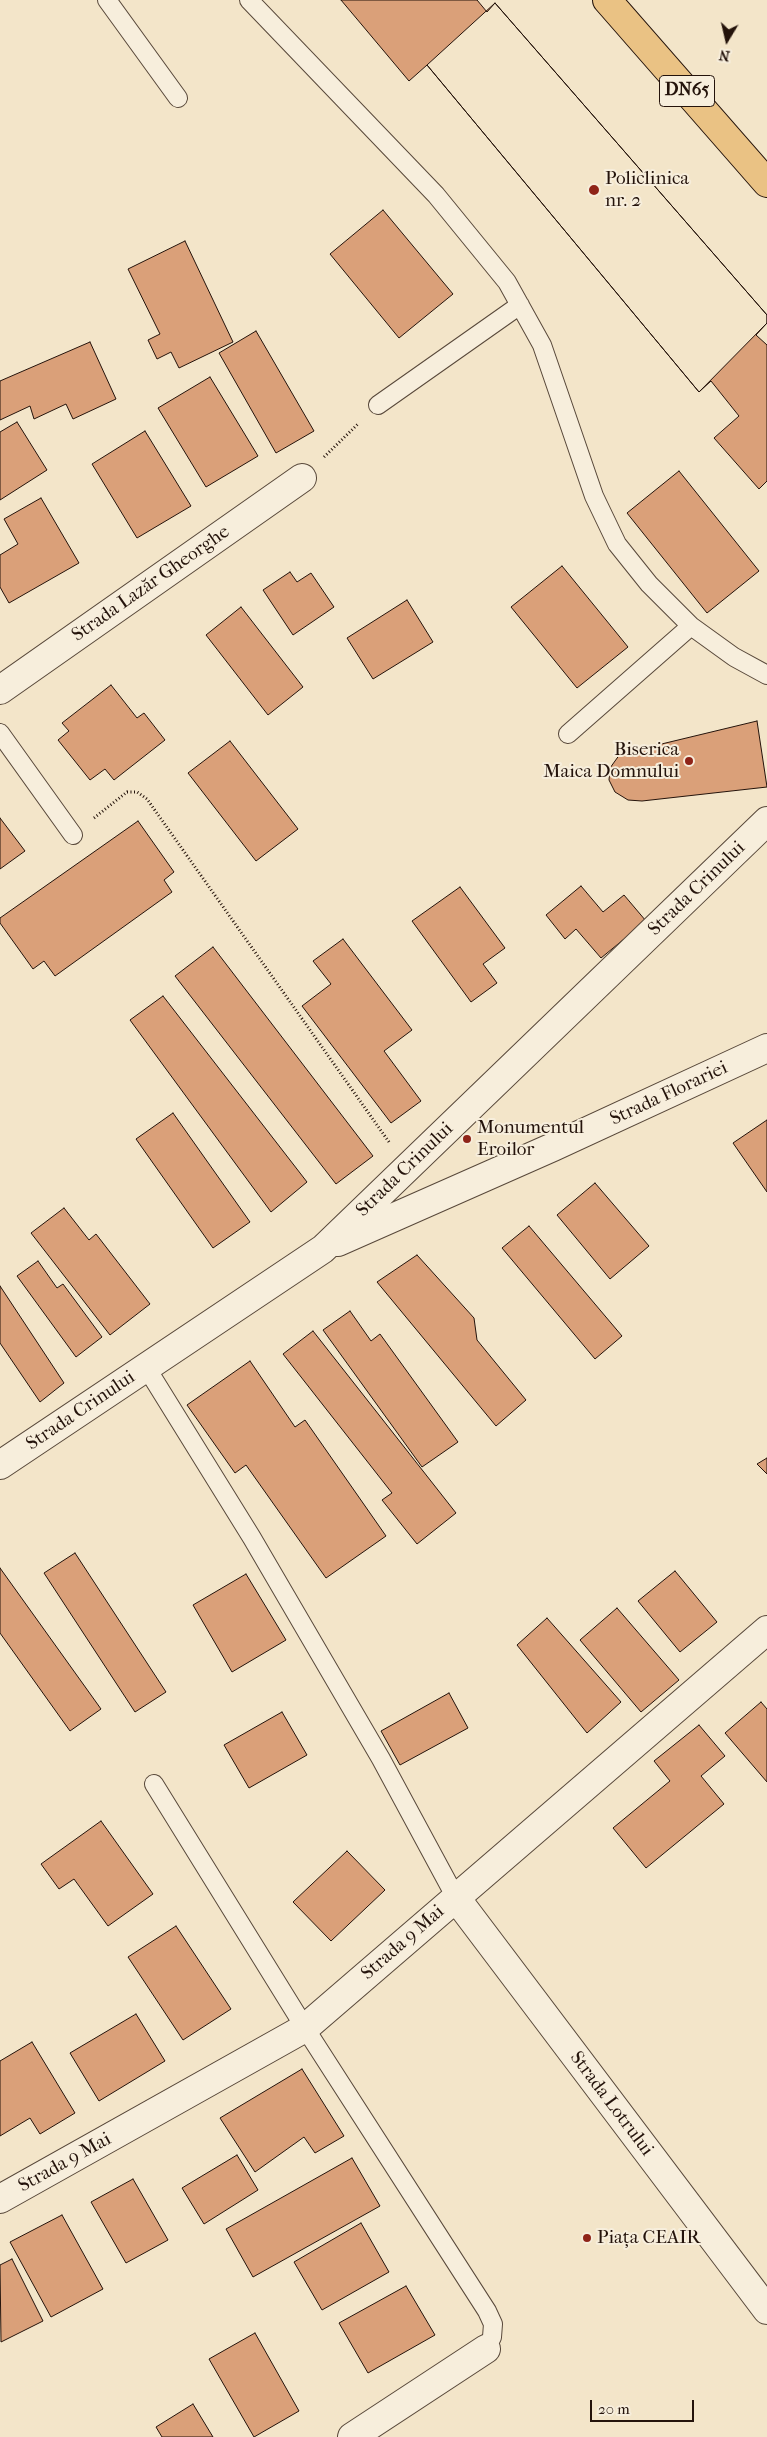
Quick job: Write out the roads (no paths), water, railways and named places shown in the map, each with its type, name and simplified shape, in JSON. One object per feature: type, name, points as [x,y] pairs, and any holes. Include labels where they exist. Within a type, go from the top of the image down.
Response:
[{"type":"main road","name":"DN65","points":[[607,0],[767,183]]},
{"type":"street","name":"Strada Lazăr Gheorghe","points":[[0,690],[302,478]]},
{"type":"street","name":"Strada Crinului","points":[[0,1465],[323,1249],[767,821]]},
{"type":"street","name":"Strada Florariei","points":[[323,1249],[553,1147],[767,1048]]},
{"type":"street","name":"Strada 9 Mai","points":[[0,2199],[305,2028],[767,1630]]},
{"type":"street","name":"Strada Lotrului","points":[[456,1898],[767,2310]]},
{"type":"street","points":[[352,2437],[486,2349]]},
{"type":"lane","points":[[108,0],[178,98]]},
{"type":"lane","points":[[249,0],[436,195],[507,282],[542,345],[594,496],[617,544],[649,584],[691,626],[734,657],[767,675]]},
{"type":"lane","points":[[378,405],[520,305]]},
{"type":"lane","points":[[568,734],[691,626]]},
{"type":"lane","points":[[0,732],[74,835]]},
{"type":"lane","points":[[146,1367],[262,1555],[381,1759],[456,1898]]},
{"type":"lane","points":[[154,1784],[305,2028],[487,2311],[493,2324],[492,2337],[486,2349]]},
{"type":"place","name":"Policlinica nr. 2","points":[[594,190]]},
{"type":"place","name":"Biserica Maica Domnului","points":[[689,761]]},
{"type":"place","name":"Monumentul Eroilor","points":[[467,1139]]},
{"type":"place","name":"Piața CEAIR","points":[[587,2238]]}]
